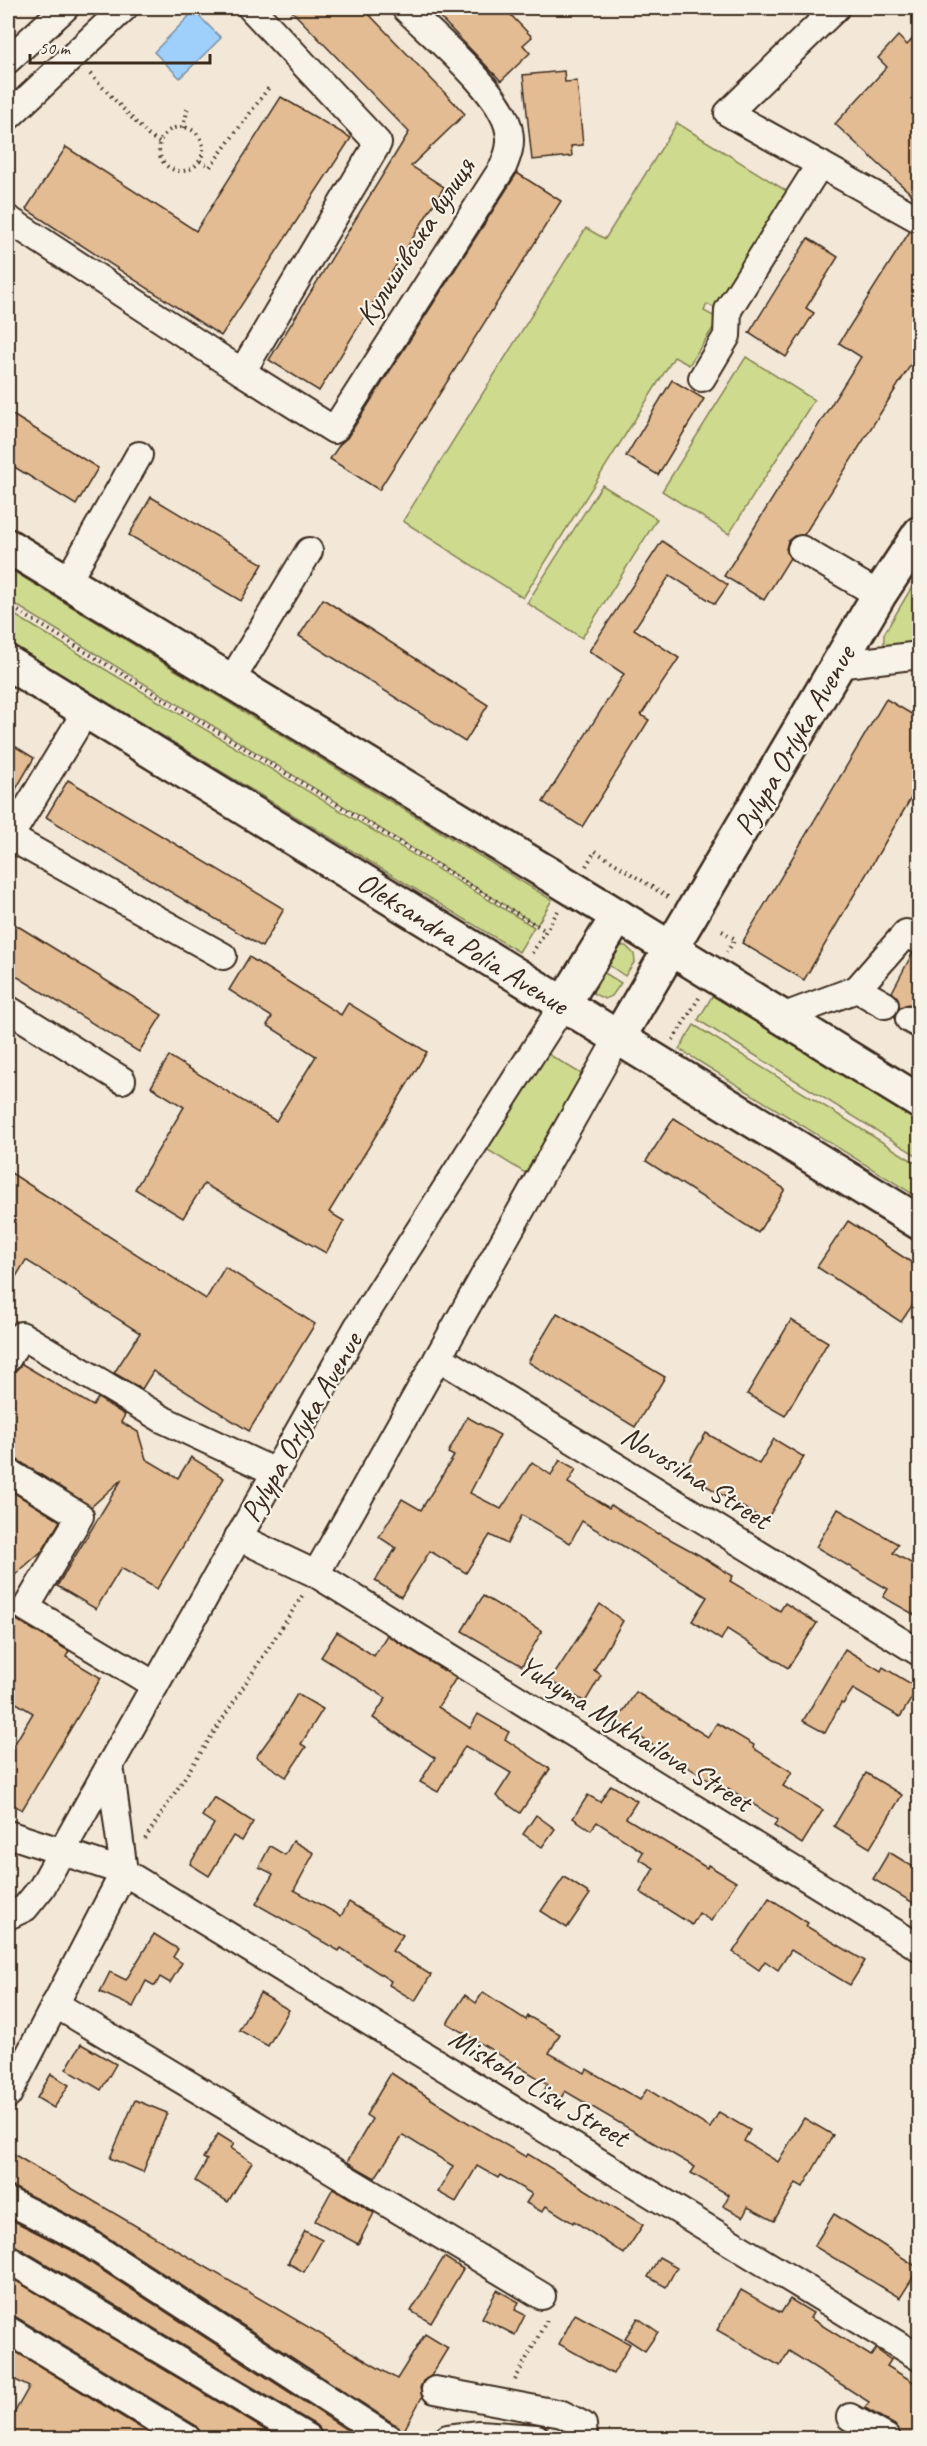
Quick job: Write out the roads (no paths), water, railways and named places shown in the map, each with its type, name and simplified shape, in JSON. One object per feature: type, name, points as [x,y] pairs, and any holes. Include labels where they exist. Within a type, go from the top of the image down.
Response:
[{"type":"main road","name":"Pylypa Orlyka Avenue","points":[[618,1038],[837,665],[919,534]]},
{"type":"main road","points":[[8,546],[671,948],[920,1102]]},
{"type":"main road","name":"Oleksandra Polia Avenue","points":[[8,663],[920,1223]]},
{"type":"main road","points":[[563,1005],[618,916]]},
{"type":"street","points":[[8,60],[65,8]]},
{"type":"street","points":[[8,117],[124,8]]},
{"type":"street","points":[[8,219],[242,372],[378,143],[251,8]]},
{"type":"street","name":"Кулишівська вулиця","points":[[242,372],[334,430],[503,167],[510,150],[509,130],[501,109],[483,85],[405,8]]},
{"type":"street","points":[[836,8],[728,112],[920,220]]},
{"type":"street","points":[[702,378],[727,336],[728,310],[820,164]]},
{"type":"street","points":[[67,582],[140,455]]},
{"type":"street","points":[[801,549],[879,595]]},
{"type":"street","points":[[231,681],[309,551]]},
{"type":"street","points":[[837,665],[908,656]]},
{"type":"street","points":[[86,711],[8,838],[223,956]]},
{"type":"street","points":[[782,1017],[857,988],[906,933],[920,941]]},
{"type":"street","points":[[857,988],[885,1005]]},
{"type":"street","name":"Pylypa Orlyka Avenue","points":[[8,1916],[25,1908],[42,1887],[358,1326],[563,1005]]},
{"type":"street","points":[[8,1009],[122,1080]]},
{"type":"street","points":[[316,1574],[618,1038]]},
{"type":"street","points":[[8,1358],[21,1335],[164,1420],[275,1472]]},
{"type":"street","name":"Novosilna Street","points":[[438,1357],[920,1653]]},
{"type":"street","points":[[8,1472],[80,1516],[26,1608],[155,1685]]},
{"type":"street","name":"Yuhyma Mykhailova Street","points":[[238,1537],[316,1574],[920,1948]]},
{"type":"street","points":[[8,2096],[124,1872],[110,1765]]},
{"type":"street","name":"Miskoho Lisu Street","points":[[8,1834],[124,1872],[920,2358]]},
{"type":"street","points":[[55,2004],[542,2296]]},
{"type":"street","points":[[8,2201],[79,2237],[388,2439]]},
{"type":"street","points":[[8,2259],[308,2439]]},
{"type":"street","points":[[8,2330],[187,2439]]},
{"type":"street","points":[[435,2390],[562,2414],[583,2425],[584,2439]]},
{"type":"street","points":[[850,2417],[887,2439]]},
{"type":"street","points":[[448,2439],[479,2434],[537,2439]]},
{"type":"water","points":[[194,11],[221,38],[180,78],[154,52]]}]
